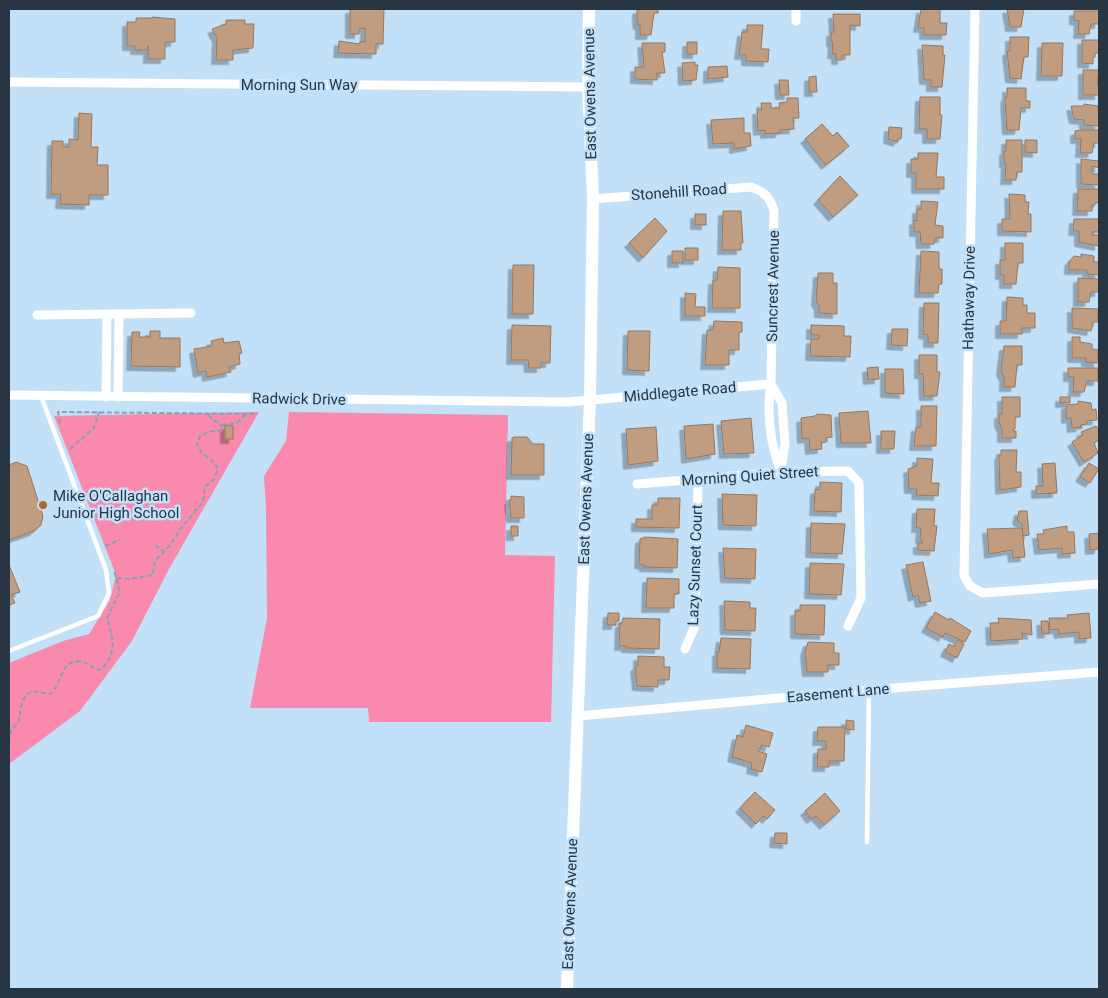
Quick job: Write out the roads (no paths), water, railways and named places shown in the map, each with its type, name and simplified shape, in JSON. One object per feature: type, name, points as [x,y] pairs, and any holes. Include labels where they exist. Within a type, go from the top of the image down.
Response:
[{"type":"street","name":"East Owens Avenue","points":[[567,989],[590,399],[593,199],[588,87],[589,9]]},
{"type":"street","points":[[796,9],[796,21]]},
{"type":"street","name":"Hathaway Drive","points":[[975,9],[964,576],[970,586],[983,593],[1099,584]]},
{"type":"street","name":"Morning Sun Way","points":[[9,82],[588,87]]},
{"type":"street","name":"Stonehill Road","points":[[593,199],[751,187],[764,191]]},
{"type":"street","name":"Suncrest Avenue","points":[[764,191],[772,201],[774,211],[771,384],[767,405],[771,445],[780,472]]},
{"type":"street","points":[[37,315],[191,313]]},
{"type":"street","points":[[106,397],[107,314]]},
{"type":"street","points":[[118,398],[119,314]]},
{"type":"street","name":"Suncrest Avenue","points":[[771,384],[782,403],[785,444],[780,472]]},
{"type":"street","name":"Middlegate Road","points":[[590,399],[771,384]]},
{"type":"street","name":"Radwick Drive","points":[[9,395],[118,398],[568,402],[590,399]]},
{"type":"street","name":"Morning Quiet Street","points":[[637,484],[780,472],[848,471],[859,483],[860,598],[848,626]]},
{"type":"street","name":"Lazy Sunset Court","points":[[685,649],[695,626],[698,479]]},
{"type":"street","name":"Easement Lane","points":[[578,716],[1099,672]]},
{"type":"lane","points":[[9,651],[98,616],[109,594],[106,570],[41,396]]},
{"type":"lane","points":[[770,434],[784,433]]},
{"type":"lane","points":[[866,842],[870,690]]},
{"type":"place","name":"Mike O'Callaghan Junior High School","points":[[43,505]]}]
